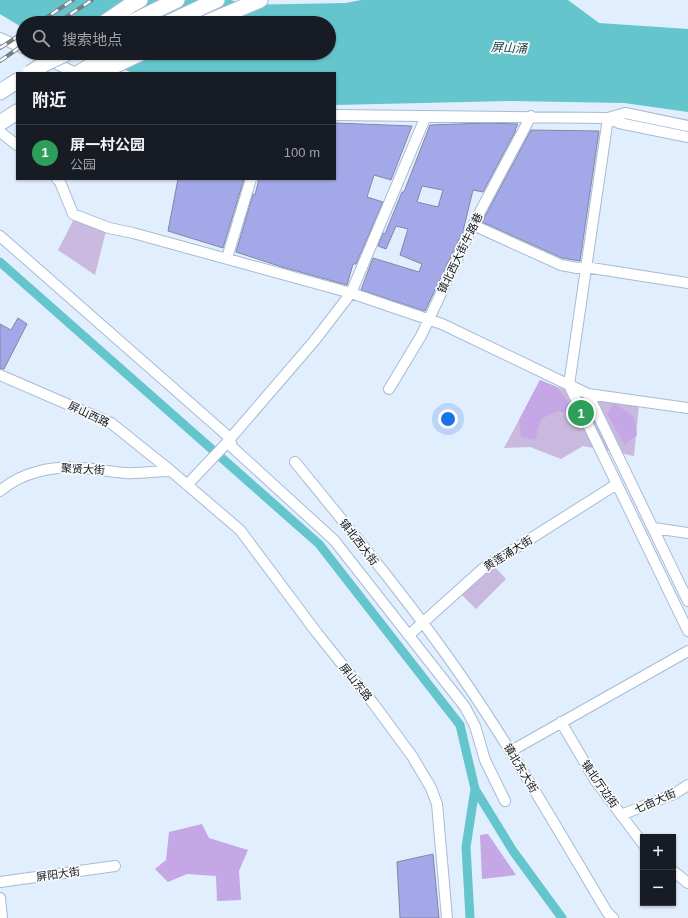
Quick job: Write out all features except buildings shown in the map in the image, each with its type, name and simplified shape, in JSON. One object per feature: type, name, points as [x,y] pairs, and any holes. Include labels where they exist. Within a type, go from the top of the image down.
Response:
[{"type":"highway","points":[[114,16],[140,0]]},
{"type":"highway","points":[[144,16],[177,0]]},
{"type":"highway","points":[[183,16],[217,0]]},
{"type":"highway","points":[[222,16],[260,0]]},
{"type":"highway","points":[[32,72],[50,60]]},
{"type":"highway","points":[[46,63],[52,60]]},
{"type":"highway","points":[[81,72],[100,60]]},
{"type":"highway","points":[[101,72],[126,60]]},
{"type":"highway","points":[[0,92],[16,82]]},
{"type":"highway","points":[[0,123],[16,113]]},
{"type":"street","points":[[0,38],[16,45]]},
{"type":"street","points":[[48,60],[74,72]]},
{"type":"street","points":[[336,114],[608,118],[625,113],[688,126]]},
{"type":"street","points":[[187,485],[223,447],[315,340],[351,293],[426,116]]},
{"type":"street","name":"镇北西大街牛路巷","points":[[389,389],[421,336],[473,225],[531,116]]},
{"type":"street","points":[[608,118],[619,123],[688,136]]},
{"type":"street","points":[[608,118],[585,267],[569,385],[688,632]]},
{"type":"street","points":[[0,132],[16,144]]},
{"type":"street","points":[[58,180],[73,214],[109,228],[134,233],[351,293],[442,324],[588,394],[688,408]]},
{"type":"street","points":[[227,258],[251,180]]},
{"type":"street","points":[[473,225],[561,265],[577,268],[585,267],[688,283]]},
{"type":"street","points":[[0,236],[230,438],[232,448],[334,540],[465,707],[475,726],[485,760],[505,801]]},
{"type":"street","name":"屏山西路","points":[[0,375],[111,423],[187,485]]},
{"type":"street","points":[[588,394],[688,601]]},
{"type":"street","name":"镇北西大街","points":[[295,462],[423,622]]},
{"type":"street","name":"聚贤大街","points":[[0,491],[9,483],[22,477],[54,468],[80,468],[126,473],[171,471]]},
{"type":"street","name":"黄莲涌大街","points":[[409,635],[487,565],[617,484]]},
{"type":"street","name":"屏山东路","points":[[187,485],[240,530],[412,756],[431,788],[437,804],[447,918]]},
{"type":"street","points":[[654,528],[688,533]]},
{"type":"street","name":"镇北东大街","points":[[423,622],[462,677],[511,751],[601,902],[613,918]]},
{"type":"street","points":[[511,751],[688,651]]},
{"type":"street","name":"镇北厅边街","points":[[561,722],[595,780],[640,840]]},
{"type":"street","name":"七亩大街","points":[[621,815],[674,794],[688,785]]},
{"type":"street","name":"屏阳大街","points":[[0,882],[115,866]]},
{"type":"street","points":[[676,873],[688,883]]},
{"type":"street","points":[[0,898],[2,918]]},
{"type":"shaded area","points":[[74,219],[106,231],[95,275],[58,250]]},
{"type":"shaded area","points":[[540,380],[557,387],[614,403],[639,406],[634,456],[583,446],[561,459],[530,447],[504,448]]},
{"type":"shaded area","points":[[540,380],[557,387],[571,405],[565,412],[556,412],[541,419],[535,440],[521,437],[519,420]]},
{"type":"shaded area","points":[[614,403],[634,417],[637,435],[625,445],[607,414]]},
{"type":"shaded area","points":[[492,564],[506,579],[476,609],[461,594]]},
{"type":"shaded area","points":[[202,824],[209,838],[248,850],[239,871],[241,900],[217,901],[216,876],[187,874],[168,882],[155,869],[166,860],[169,832]]},
{"type":"shaded area","points":[[488,834],[516,875],[482,879],[480,835]]},
{"type":"water","name":"屏山涌","points":[[0,0],[231,0],[245,5],[346,3],[361,0],[568,0],[599,23],[688,29],[688,112],[624,103],[509,101],[336,105],[336,72],[130,72],[100,60],[336,60],[336,16],[16,16],[16,24],[0,14]]},
{"type":"waterway","points":[[0,262],[319,544],[460,725],[475,789],[466,847],[470,918]]},
{"type":"waterway","points":[[475,789],[513,851],[562,918]]},
{"type":"railway","points":[[49,16],[73,0]]},
{"type":"railway","points":[[68,16],[92,0]]},
{"type":"railway","points":[[0,48],[16,38]]},
{"type":"railway","points":[[0,61],[16,50]]},
{"type":"place","name":"屏一村公园","points":[[581,413]]}]
